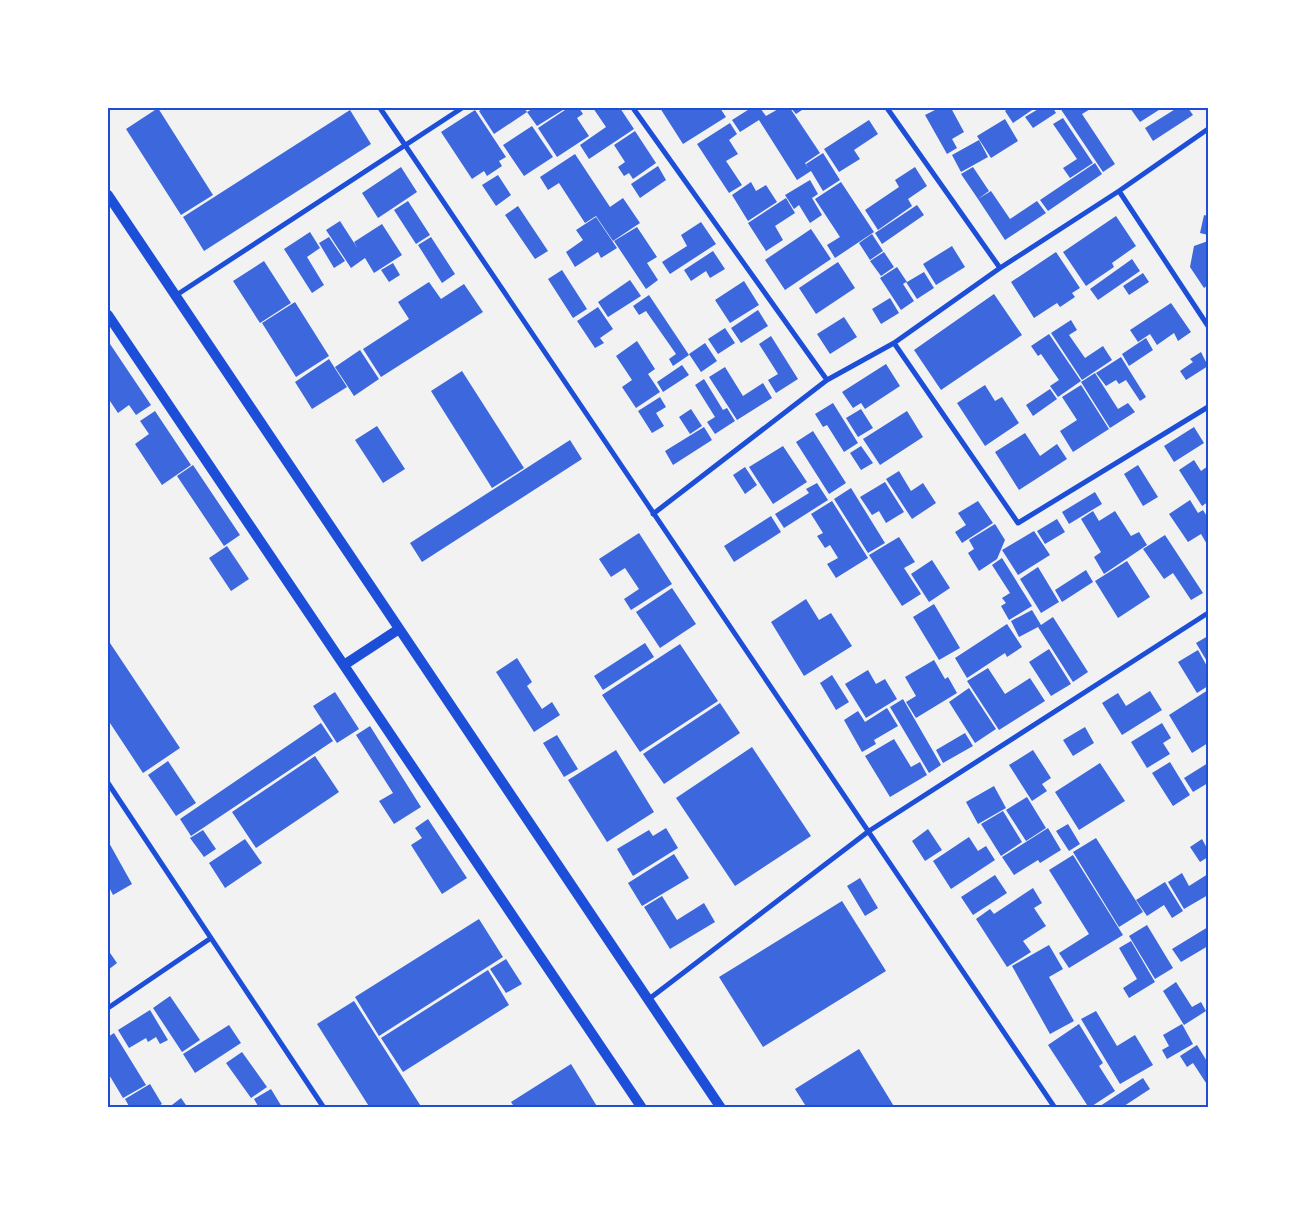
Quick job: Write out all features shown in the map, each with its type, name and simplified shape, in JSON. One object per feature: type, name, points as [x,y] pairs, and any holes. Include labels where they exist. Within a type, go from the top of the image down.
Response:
[{"type":"main road","points":[[108,195],[721,1108]]},
{"type":"main road","points":[[108,315],[642,1108]]},
{"type":"main road","points":[[344,666],[399,629]]},
{"type":"street","points":[[380,108],[1054,1108]]},
{"type":"street","points":[[175,296],[462,108]]},
{"type":"street","points":[[632,108],[827,380]]},
{"type":"street","points":[[886,108],[1000,268]]},
{"type":"street","points":[[653,514],[827,380],[894,343],[1000,268],[1119,191],[1208,129]]},
{"type":"street","points":[[1119,191],[1208,326]]},
{"type":"street","points":[[894,343],[1018,523],[1208,407]]},
{"type":"street","points":[[648,1000],[869,831],[1208,613]]},
{"type":"street","points":[[108,782],[324,1108]]},
{"type":"street","points":[[108,1008],[211,938]]},
{"type":"building","points":[[158,108],[213,195],[181,215],[126,129]]},
{"type":"building","points":[[484,108],[524,108],[527,112],[494,134],[479,111]]},
{"type":"building","points":[[534,108],[566,108],[537,126],[527,112]]},
{"type":"building","points":[[568,108],[579,108],[583,114],[577,118],[589,136],[557,157],[538,128]]},
{"type":"building","points":[[593,108],[620,108],[634,129],[589,159],[580,145],[606,127]]},
{"type":"building","points":[[660,108],[720,108],[726,117],[683,144]]},
{"type":"building","points":[[751,108],[760,108],[766,116],[780,108],[790,108],[820,153],[805,163],[808,168],[806,164],[823,153],[840,180],[823,191],[811,171],[797,180],[759,120],[740,132],[732,120]]},
{"type":"building","points":[[791,108],[805,108],[796,114]]},
{"type":"building","points":[[939,108],[951,108],[964,132],[952,139],[957,148],[947,154],[925,115]]},
{"type":"building","points":[[1009,108],[1035,108],[1013,123],[1005,111]]},
{"type":"building","points":[[1040,108],[1053,108],[1056,113],[1033,128],[1025,117]]},
{"type":"building","points":[[1060,108],[1092,108],[1082,114],[1115,164],[1103,172]]},
{"type":"building","points":[[1130,108],[1162,108],[1140,122]]},
{"type":"building","points":[[1177,108],[1188,108],[1193,115],[1153,141],[1145,128]]},
{"type":"building","points":[[350,110],[371,144],[204,251],[183,217]]},
{"type":"building","points":[[475,110],[506,157],[499,161],[502,166],[487,176],[484,171],[472,179],[441,132]]},
{"type":"building","points":[[1063,118],[1093,163],[1070,178],[1063,168],[1077,159],[1053,124]]},
{"type":"building","points":[[1005,119],[1018,141],[991,158],[977,136]]},
{"type":"building","points":[[869,120],[878,134],[854,150],[860,159],[839,172],[824,149]]},
{"type":"building","points":[[730,123],[737,134],[729,140],[738,154],[726,161],[742,185],[729,193],[697,144]]},
{"type":"building","points":[[532,126],[553,157],[524,176],[503,145]]},
{"type":"building","points":[[635,131],[656,163],[633,179],[629,173],[624,176],[618,167],[625,162],[614,145]]},
{"type":"building","points":[[979,140],[988,157],[961,172],[952,155]]},
{"type":"building","points":[[575,154],[610,207],[623,198],[640,223],[613,241],[596,216],[585,223],[559,183],[548,190],[540,177]]},
{"type":"building","points":[[1095,163],[1102,174],[1048,211],[1040,200]]},
{"type":"building","points":[[658,166],[666,180],[640,198],[631,184]]},
{"type":"building","points":[[401,167],[417,192],[378,218],[362,193]]},
{"type":"building","points":[[915,167],[927,186],[908,199],[912,206],[878,230],[865,210],[899,187],[895,180]]},
{"type":"building","points":[[973,167],[989,191],[978,199],[961,174]]},
{"type":"building","points":[[498,175],[511,195],[496,206],[482,185]]},
{"type":"building","points":[[810,180],[818,194],[812,198],[822,215],[810,223],[799,205],[794,209],[785,195]]},
{"type":"building","points":[[751,182],[756,191],[766,185],[777,202],[748,221],[732,195]]},
{"type":"building","points":[[841,182],[874,232],[835,258],[827,245],[840,237],[815,199]]},
{"type":"building","points":[[991,191],[1010,219],[1037,201],[1046,213],[1005,240],[978,199]]},
{"type":"building","points":[[786,198],[795,213],[775,226],[783,240],[766,251],[748,223]]},
{"type":"building","points":[[408,201],[430,235],[416,244],[394,210]]},
{"type":"building","points":[[917,205],[924,215],[882,244],[875,233]]},
{"type":"building","points":[[518,206],[548,251],[535,259],[505,215]]},
{"type":"building","points":[[1204,215],[1208,216],[1208,235],[1200,233]]},
{"type":"building","points":[[1116,216],[1136,246],[1112,263],[1114,267],[1086,286],[1063,252]]},
{"type":"building","points":[[596,217],[617,248],[601,258],[598,252],[575,267],[566,252],[583,240],[576,230]]},
{"type":"building","points":[[340,221],[358,249],[354,242],[382,224],[402,255],[374,273],[365,258],[351,268],[326,230]]},
{"type":"building","points":[[701,222],[716,244],[670,274],[662,262],[687,246],[681,235]]},
{"type":"building","points":[[637,227],[657,257],[647,263],[658,280],[646,289],[614,241]]},
{"type":"building","points":[[811,229],[831,259],[785,290],[765,260]]},
{"type":"building","points":[[310,232],[320,248],[307,257],[324,285],[312,293],[284,249]]},
{"type":"building","points":[[872,234],[883,251],[870,260],[859,243]]},
{"type":"building","points":[[329,237],[345,261],[334,268],[319,243]]},
{"type":"building","points":[[431,237],[455,274],[442,283],[418,245]]},
{"type":"building","points":[[1208,241],[1208,285],[1204,288],[1190,267],[1194,246]]},
{"type":"building","points":[[952,246],[965,267],[936,285],[923,264]]},
{"type":"building","points":[[713,251],[725,269],[710,278],[706,271],[691,281],[684,270]]},
{"type":"building","points":[[884,252],[894,267],[881,276],[870,261]]},
{"type":"building","points":[[1056,252],[1080,288],[1072,293],[1075,297],[1060,307],[1057,303],[1034,318],[1011,282]]},
{"type":"building","points":[[1132,259],[1140,271],[1098,300],[1090,289]]},
{"type":"building","points":[[264,261],[291,303],[260,323],[233,281]]},
{"type":"building","points":[[838,262],[855,288],[816,314],[799,288]]},
{"type":"building","points":[[393,263],[400,275],[389,282],[381,270]]},
{"type":"building","points":[[897,267],[907,282],[924,272],[934,288],[917,299],[906,282],[903,284],[914,301],[901,310],[880,278]]},
{"type":"building","points":[[562,270],[587,309],[573,318],[548,279]]},
{"type":"building","points":[[1143,273],[1149,282],[1129,295],[1123,286]]},
{"type":"building","points":[[630,280],[641,296],[608,317],[598,302]]},
{"type":"building","points":[[744,281],[759,305],[730,323],[715,300]]},
{"type":"building","points":[[429,282],[441,299],[464,284],[483,312],[381,377],[363,349],[409,319],[398,302]]},
{"type":"building","points":[[994,294],[1022,335],[941,390],[914,350]]},
{"type":"building","points":[[649,295],[689,355],[673,366],[669,359],[676,354],[646,311],[639,315],[633,306]]},
{"type":"building","points":[[890,298],[899,313],[881,324],[872,309]]},
{"type":"building","points":[[295,302],[329,356],[296,377],[262,323]]},
{"type":"building","points":[[1171,303],[1191,332],[1178,341],[1174,333],[1157,345],[1150,334],[1138,342],[1130,330]]},
{"type":"building","points":[[598,307],[613,329],[600,338],[604,343],[595,348],[577,321]]},
{"type":"building","points":[[758,310],[768,326],[741,343],[731,328]]},
{"type":"building","points":[[844,317],[857,337],[830,354],[817,334]]},
{"type":"building","points":[[1071,320],[1077,330],[1069,335],[1085,358],[1103,346],[1112,360],[1082,380],[1051,333]]},
{"type":"building","points":[[725,328],[735,343],[718,354],[708,339]]},
{"type":"building","points":[[1049,334],[1081,381],[1058,397],[1050,386],[1059,380],[1041,354],[1038,356],[1031,346]]},
{"type":"building","points":[[771,336],[798,379],[776,393],[768,380],[778,374],[759,344]]},
{"type":"building","points":[[1146,338],[1153,350],[1129,366],[1122,354]]},
{"type":"building","points":[[108,341],[151,405],[136,415],[129,405],[118,413],[108,398]]},
{"type":"building","points":[[637,341],[655,369],[648,374],[660,392],[636,408],[622,387],[632,380],[616,356]]},
{"type":"building","points":[[705,343],[717,361],[701,372],[689,354]]},
{"type":"building","points":[[360,350],[379,379],[354,396],[335,367]]},
{"type":"building","points":[[1201,352],[1208,366],[1186,380],[1180,371],[1193,362],[1190,359]]},
{"type":"building","points":[[1121,357],[1146,397],[1140,401],[1126,380],[1119,384],[1116,380],[1106,386],[1096,373]]},
{"type":"building","points":[[329,359],[347,387],[312,409],[295,382]]},
{"type":"building","points":[[886,364],[900,386],[865,409],[861,403],[853,408],[842,392]]},
{"type":"building","points":[[682,365],[689,375],[663,392],[657,382]]},
{"type":"building","points":[[725,367],[743,396],[763,383],[772,398],[737,420],[709,377]]},
{"type":"building","points":[[462,371],[524,468],[492,488],[431,391]]},
{"type":"building","points":[[1095,373],[1118,409],[1128,403],[1135,412],[1110,428],[1081,382]]},
{"type":"building","points":[[704,379],[723,410],[727,408],[735,421],[715,434],[707,422],[715,417],[695,385]]},
{"type":"building","points":[[985,385],[995,401],[1002,397],[1019,423],[985,446],[957,403]]},
{"type":"building","points":[[1081,385],[1109,429],[1073,452],[1060,431],[1077,420],[1062,397]]},
{"type":"building","points":[[1050,389],[1057,399],[1033,416],[1026,405]]},
{"type":"building","points":[[660,397],[666,407],[656,413],[664,426],[652,433],[638,411]]},
{"type":"building","points":[[833,403],[858,443],[844,452],[827,425],[823,427],[815,414]]},
{"type":"building","points":[[691,409],[702,426],[690,434],[679,417]]},
{"type":"building","points":[[861,409],[873,428],[858,437],[846,418]]},
{"type":"building","points":[[155,411],[191,465],[162,485],[135,444],[149,434],[140,421]]},
{"type":"building","points":[[907,411],[923,437],[880,465],[863,439]]},
{"type":"building","points":[[377,426],[405,469],[383,483],[355,440]]},
{"type":"building","points":[[704,427],[712,440],[673,465],[665,451]]},
{"type":"building","points":[[1194,427],[1204,443],[1174,462],[1164,446]]},
{"type":"building","points":[[813,431],[846,483],[829,494],[796,442]]},
{"type":"building","points":[[1025,433],[1040,456],[1057,444],[1067,459],[1019,490],[995,452]]},
{"type":"building","points":[[570,440],[582,459],[422,562],[410,543]]},
{"type":"building","points":[[783,446],[807,482],[773,504],[749,467]]},
{"type":"building","points":[[861,446],[873,463],[861,470],[850,453]]},
{"type":"building","points":[[1194,460],[1201,471],[1208,466],[1208,502],[1202,506],[1179,470]]},
{"type":"building","points":[[193,465],[240,535],[224,546],[177,476]]},
{"type":"building","points":[[1138,465],[1158,497],[1143,506],[1124,474]]},
{"type":"building","points":[[745,467],[757,485],[745,494],[733,475]]},
{"type":"building","points":[[899,471],[911,491],[923,483],[936,503],[912,519],[886,479]]},
{"type":"building","points":[[885,482],[904,512],[886,523],[879,511],[872,515],[860,497]]},
{"type":"building","points":[[817,483],[828,500],[784,528],[775,514],[809,493],[806,489]]},
{"type":"building","points":[[851,488],[885,543],[868,553],[834,499]]},
{"type":"building","points":[[1095,492],[1102,504],[1069,524],[1062,512]]},
{"type":"building","points":[[1190,500],[1198,513],[1203,510],[1208,518],[1208,546],[1201,534],[1188,542],[1169,514]]},
{"type":"building","points":[[832,501],[868,558],[836,578],[827,564],[838,558],[830,545],[825,548],[817,536],[823,533],[811,514]]},
{"type":"building","points":[[978,501],[993,523],[962,543],[955,532],[966,525],[958,513]]},
{"type":"building","points":[[1093,511],[1099,521],[1115,511],[1131,536],[1139,532],[1147,545],[1104,574],[1094,557],[1101,552],[1081,519]]},
{"type":"building","points":[[771,516],[781,532],[734,562],[724,546]]},
{"type":"building","points":[[1057,519],[1065,532],[1045,544],[1037,531]]},
{"type":"building","points":[[995,524],[1005,540],[997,559],[979,571],[968,553],[974,549],[969,540]]},
{"type":"building","points":[[1034,531],[1050,555],[1018,575],[1002,550]]},
{"type":"building","points":[[639,533],[672,584],[631,610],[624,599],[639,589],[625,568],[611,577],[599,559]]},
{"type":"building","points":[[1165,535],[1203,593],[1191,600],[1173,573],[1164,579],[1143,549]]},
{"type":"building","points":[[899,537],[915,562],[904,568],[921,594],[902,606],[869,555]]},
{"type":"building","points":[[227,546],[249,579],[231,591],[209,558]]},
{"type":"building","points":[[1002,558],[1032,606],[1009,620],[1001,606],[1006,603],[1002,598],[1010,593],[992,565]]},
{"type":"building","points":[[932,560],[950,588],[929,602],[911,574]]},
{"type":"building","points":[[1127,561],[1150,597],[1118,618],[1095,581]]},
{"type":"building","points":[[1038,567],[1059,602],[1041,613],[1020,579]]},
{"type":"building","points":[[1086,570],[1093,582],[1062,602],[1055,590]]},
{"type":"building","points":[[672,588],[696,624],[660,648],[636,612]]},
{"type":"building","points":[[806,599],[819,620],[831,613],[852,646],[804,676],[771,622]]},
{"type":"building","points":[[934,604],[960,648],[939,660],[913,617]]},
{"type":"building","points":[[1032,610],[1041,625],[1053,617],[1088,672],[1073,682],[1038,627],[1019,637],[1011,621]]},
{"type":"building","points":[[1007,624],[1022,647],[1007,657],[1005,653],[967,678],[955,658]]},
{"type":"building","points":[[1208,636],[1208,663],[1196,643]]},
{"type":"building","points":[[108,640],[180,748],[143,773],[108,720]]},
{"type":"building","points":[[645,643],[654,657],[603,690],[594,676]]},
{"type":"building","points":[[680,644],[718,701],[640,752],[602,695]]},
{"type":"building","points":[[1049,649],[1071,684],[1051,696],[1029,662]]},
{"type":"building","points":[[1198,650],[1208,668],[1208,686],[1197,693],[1178,662]]},
{"type":"building","points":[[517,658],[532,682],[527,686],[542,709],[552,702],[560,715],[534,732],[496,672]]},
{"type":"building","points":[[934,660],[945,679],[948,677],[957,693],[916,718],[906,702],[916,696],[905,677]]},
{"type":"building","points":[[988,668],[1005,694],[1030,678],[1045,701],[999,730],[967,681]]},
{"type":"building","points":[[868,670],[876,684],[885,679],[897,699],[866,718],[845,684]]},
{"type":"building","points":[[832,675],[849,702],[836,710],[820,683]]},
{"type":"building","points":[[969,688],[996,729],[975,743],[949,702]]},
{"type":"building","points":[[1208,690],[1208,743],[1192,753],[1169,715]]},
{"type":"building","points":[[1150,691],[1162,710],[1122,735],[1102,703],[1118,693],[1126,706]]},
{"type":"building","points":[[335,692],[359,729],[337,743],[313,706]]},
{"type":"building","points":[[903,699],[941,765],[929,773],[890,707]]},
{"type":"building","points":[[720,703],[740,733],[664,784],[643,754]]},
{"type":"building","points":[[887,708],[898,726],[874,740],[876,744],[862,752],[844,720],[858,711],[865,722]]},
{"type":"building","points":[[321,723],[333,741],[191,836],[180,819]]},
{"type":"building","points":[[1162,723],[1171,738],[1163,743],[1170,754],[1147,768],[1131,742]]},
{"type":"building","points":[[370,726],[421,807],[394,824],[379,801],[393,793],[356,735]]},
{"type":"building","points":[[1085,727],[1094,743],[1073,756],[1063,740]]},
{"type":"building","points":[[965,733],[973,746],[943,763],[936,750]]},
{"type":"building","points":[[557,735],[578,769],[564,777],[543,743]]},
{"type":"building","points":[[894,739],[911,767],[920,762],[927,775],[890,797],[865,756]]},
{"type":"building","points":[[752,747],[811,836],[735,886],[676,798]]},
{"type":"building","points":[[616,750],[654,812],[607,842],[568,780]]},
{"type":"building","points":[[1033,750],[1051,778],[1042,784],[1047,791],[1032,801],[1009,765]]},
{"type":"building","points":[[315,756],[339,792],[256,848],[232,812]]},
{"type":"building","points":[[168,761],[196,803],[176,816],[148,775]]},
{"type":"building","points":[[1170,762],[1190,795],[1173,806],[1152,773]]},
{"type":"building","points":[[1100,763],[1125,801],[1079,830],[1055,792]]},
{"type":"building","points":[[1208,763],[1208,783],[1193,792],[1184,778]]},
{"type":"building","points":[[994,786],[1006,808],[978,824],[966,802]]},
{"type":"building","points":[[1027,797],[1046,828],[1026,841],[1006,810]]},
{"type":"building","points":[[1003,811],[1022,842],[1001,856],[981,824]]},
{"type":"building","points":[[428,819],[467,878],[442,894],[411,845],[422,838],[415,828]]},
{"type":"building","points":[[1068,824],[1080,844],[1069,851],[1056,831]]},
{"type":"building","points":[[666,828],[678,848],[633,876],[617,849],[649,830],[653,836]]},
{"type":"building","points":[[1048,828],[1061,850],[1040,863],[1038,860],[1014,875],[1002,857]]},
{"type":"building","points":[[928,829],[942,850],[925,861],[912,841]]},
{"type":"building","points":[[203,830],[216,849],[204,857],[190,838]]},
{"type":"building","points":[[969,837],[978,851],[986,846],[995,860],[951,889],[933,861]]},
{"type":"building","points":[[1096,838],[1143,912],[1119,927],[1073,852]]},
{"type":"building","points":[[245,839],[262,863],[225,888],[209,863]]},
{"type":"building","points":[[1202,839],[1208,850],[1208,857],[1200,862],[1190,847]]},
{"type":"building","points":[[108,841],[132,884],[113,895],[108,885]]},
{"type":"building","points":[[674,854],[689,878],[642,906],[628,883]]},
{"type":"building","points":[[1073,855],[1123,935],[1069,968],[1059,953],[1089,934],[1049,870]]},
{"type":"building","points":[[1182,873],[1189,886],[1208,874],[1208,895],[1184,909],[1168,882]]},
{"type":"building","points":[[995,875],[1007,893],[973,915],[961,897]]},
{"type":"building","points":[[860,878],[878,908],[865,916],[847,886]]},
{"type":"building","points":[[1165,882],[1183,911],[1172,918],[1164,905],[1147,916],[1136,900]]},
{"type":"building","points":[[1033,888],[1042,903],[1034,908],[1046,926],[1023,941],[1031,952],[1007,967],[976,919],[990,909],[994,914]]},
{"type":"building","points":[[662,896],[677,920],[704,903],[715,922],[670,949],[644,907]]},
{"type":"building","points":[[842,901],[886,971],[763,1047],[719,977]]},
{"type":"building","points":[[479,919],[503,957],[379,1036],[355,997]]},
{"type":"building","points":[[1147,925],[1173,968],[1155,979],[1129,936]]},
{"type":"building","points":[[1208,927],[1208,946],[1181,962],[1172,949]]},
{"type":"building","points":[[1131,941],[1155,982],[1129,998],[1123,988],[1137,979],[1119,948]]},
{"type":"building","points":[[1049,945],[1063,969],[1049,977],[1074,1021],[1050,1034],[1012,966]]},
{"type":"building","points":[[108,950],[117,963],[108,970]]},
{"type":"building","points":[[506,959],[522,984],[506,993],[490,969]]},
{"type":"building","points":[[488,970],[509,1005],[403,1072],[381,1038]]},
{"type":"building","points":[[1176,982],[1192,1007],[1201,1002],[1206,1011],[1184,1025],[1163,991]]},
{"type":"building","points":[[170,996],[200,1040],[182,1052],[153,1008]]},
{"type":"building","points":[[354,1001],[422,1108],[370,1108],[317,1024]]},
{"type":"building","points":[[150,1010],[168,1040],[160,1044],[156,1037],[148,1042],[146,1038],[129,1048],[118,1030]]},
{"type":"building","points":[[1096,1011],[1117,1046],[1135,1035],[1153,1065],[1120,1084],[1081,1019]]},
{"type":"building","points":[[1079,1024],[1103,1063],[1099,1066],[1115,1091],[1089,1108],[1048,1045]]},
{"type":"building","points":[[1182,1024],[1193,1044],[1167,1059],[1162,1050],[1169,1046],[1163,1035]]},
{"type":"building","points":[[229,1025],[241,1043],[195,1073],[183,1054]]},
{"type":"building","points":[[114,1033],[146,1085],[123,1098],[108,1073],[108,1037]]},
{"type":"building","points":[[1197,1045],[1208,1063],[1208,1086],[1193,1063],[1187,1067],[1180,1056]]},
{"type":"building","points":[[859,1049],[895,1108],[807,1108],[795,1089]]},
{"type":"building","points":[[242,1052],[267,1087],[251,1098],[226,1063]]},
{"type":"building","points":[[571,1064],[598,1108],[515,1108],[511,1102]]},
{"type":"building","points":[[1143,1078],[1150,1089],[1121,1108],[1097,1108]]},
{"type":"building","points":[[150,1084],[162,1104],[155,1108],[130,1108],[125,1099]]},
{"type":"building","points":[[271,1089],[282,1107],[256,1108],[258,1106],[254,1099]]},
{"type":"building","points":[[181,1098],[188,1108],[168,1108]]}]
